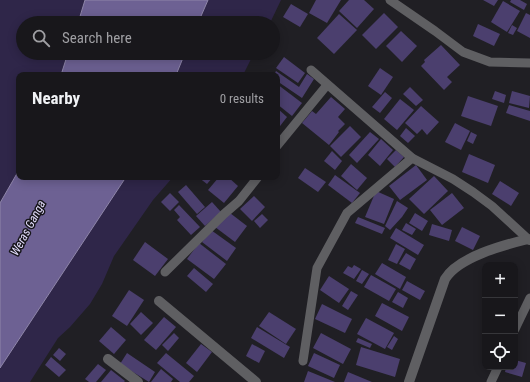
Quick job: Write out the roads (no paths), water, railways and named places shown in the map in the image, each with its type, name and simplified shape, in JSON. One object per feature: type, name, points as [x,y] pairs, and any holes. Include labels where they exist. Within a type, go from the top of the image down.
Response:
[{"type":"street","points":[[409,382],[449,272],[461,264],[501,245],[529,240]]},
{"type":"street","points":[[159,301],[256,382]]},
{"type":"street","points":[[108,359],[138,382]]},
{"type":"lane","points":[[390,0],[435,30],[463,52],[490,62],[530,63]]},
{"type":"lane","points":[[311,70],[412,158],[453,179],[473,192],[492,206],[529,240]]},
{"type":"lane","points":[[280,142],[327,85]]},
{"type":"lane","points":[[303,361],[317,268],[347,213],[412,158]]},
{"type":"lane","points":[[165,272],[239,201],[256,180]]},
{"type":"lane","points":[[518,324],[530,298]]},
{"type":"lane","points":[[491,382],[497,370]]},
{"type":"water","points":[[85,0],[208,0],[201,16],[80,16]]},
{"type":"water","points":[[66,60],[182,60],[177,72],[62,72]]},
{"type":"water","name":"Weras Ganga","points":[[16,175],[16,180],[124,180],[0,368],[0,203]]}]
